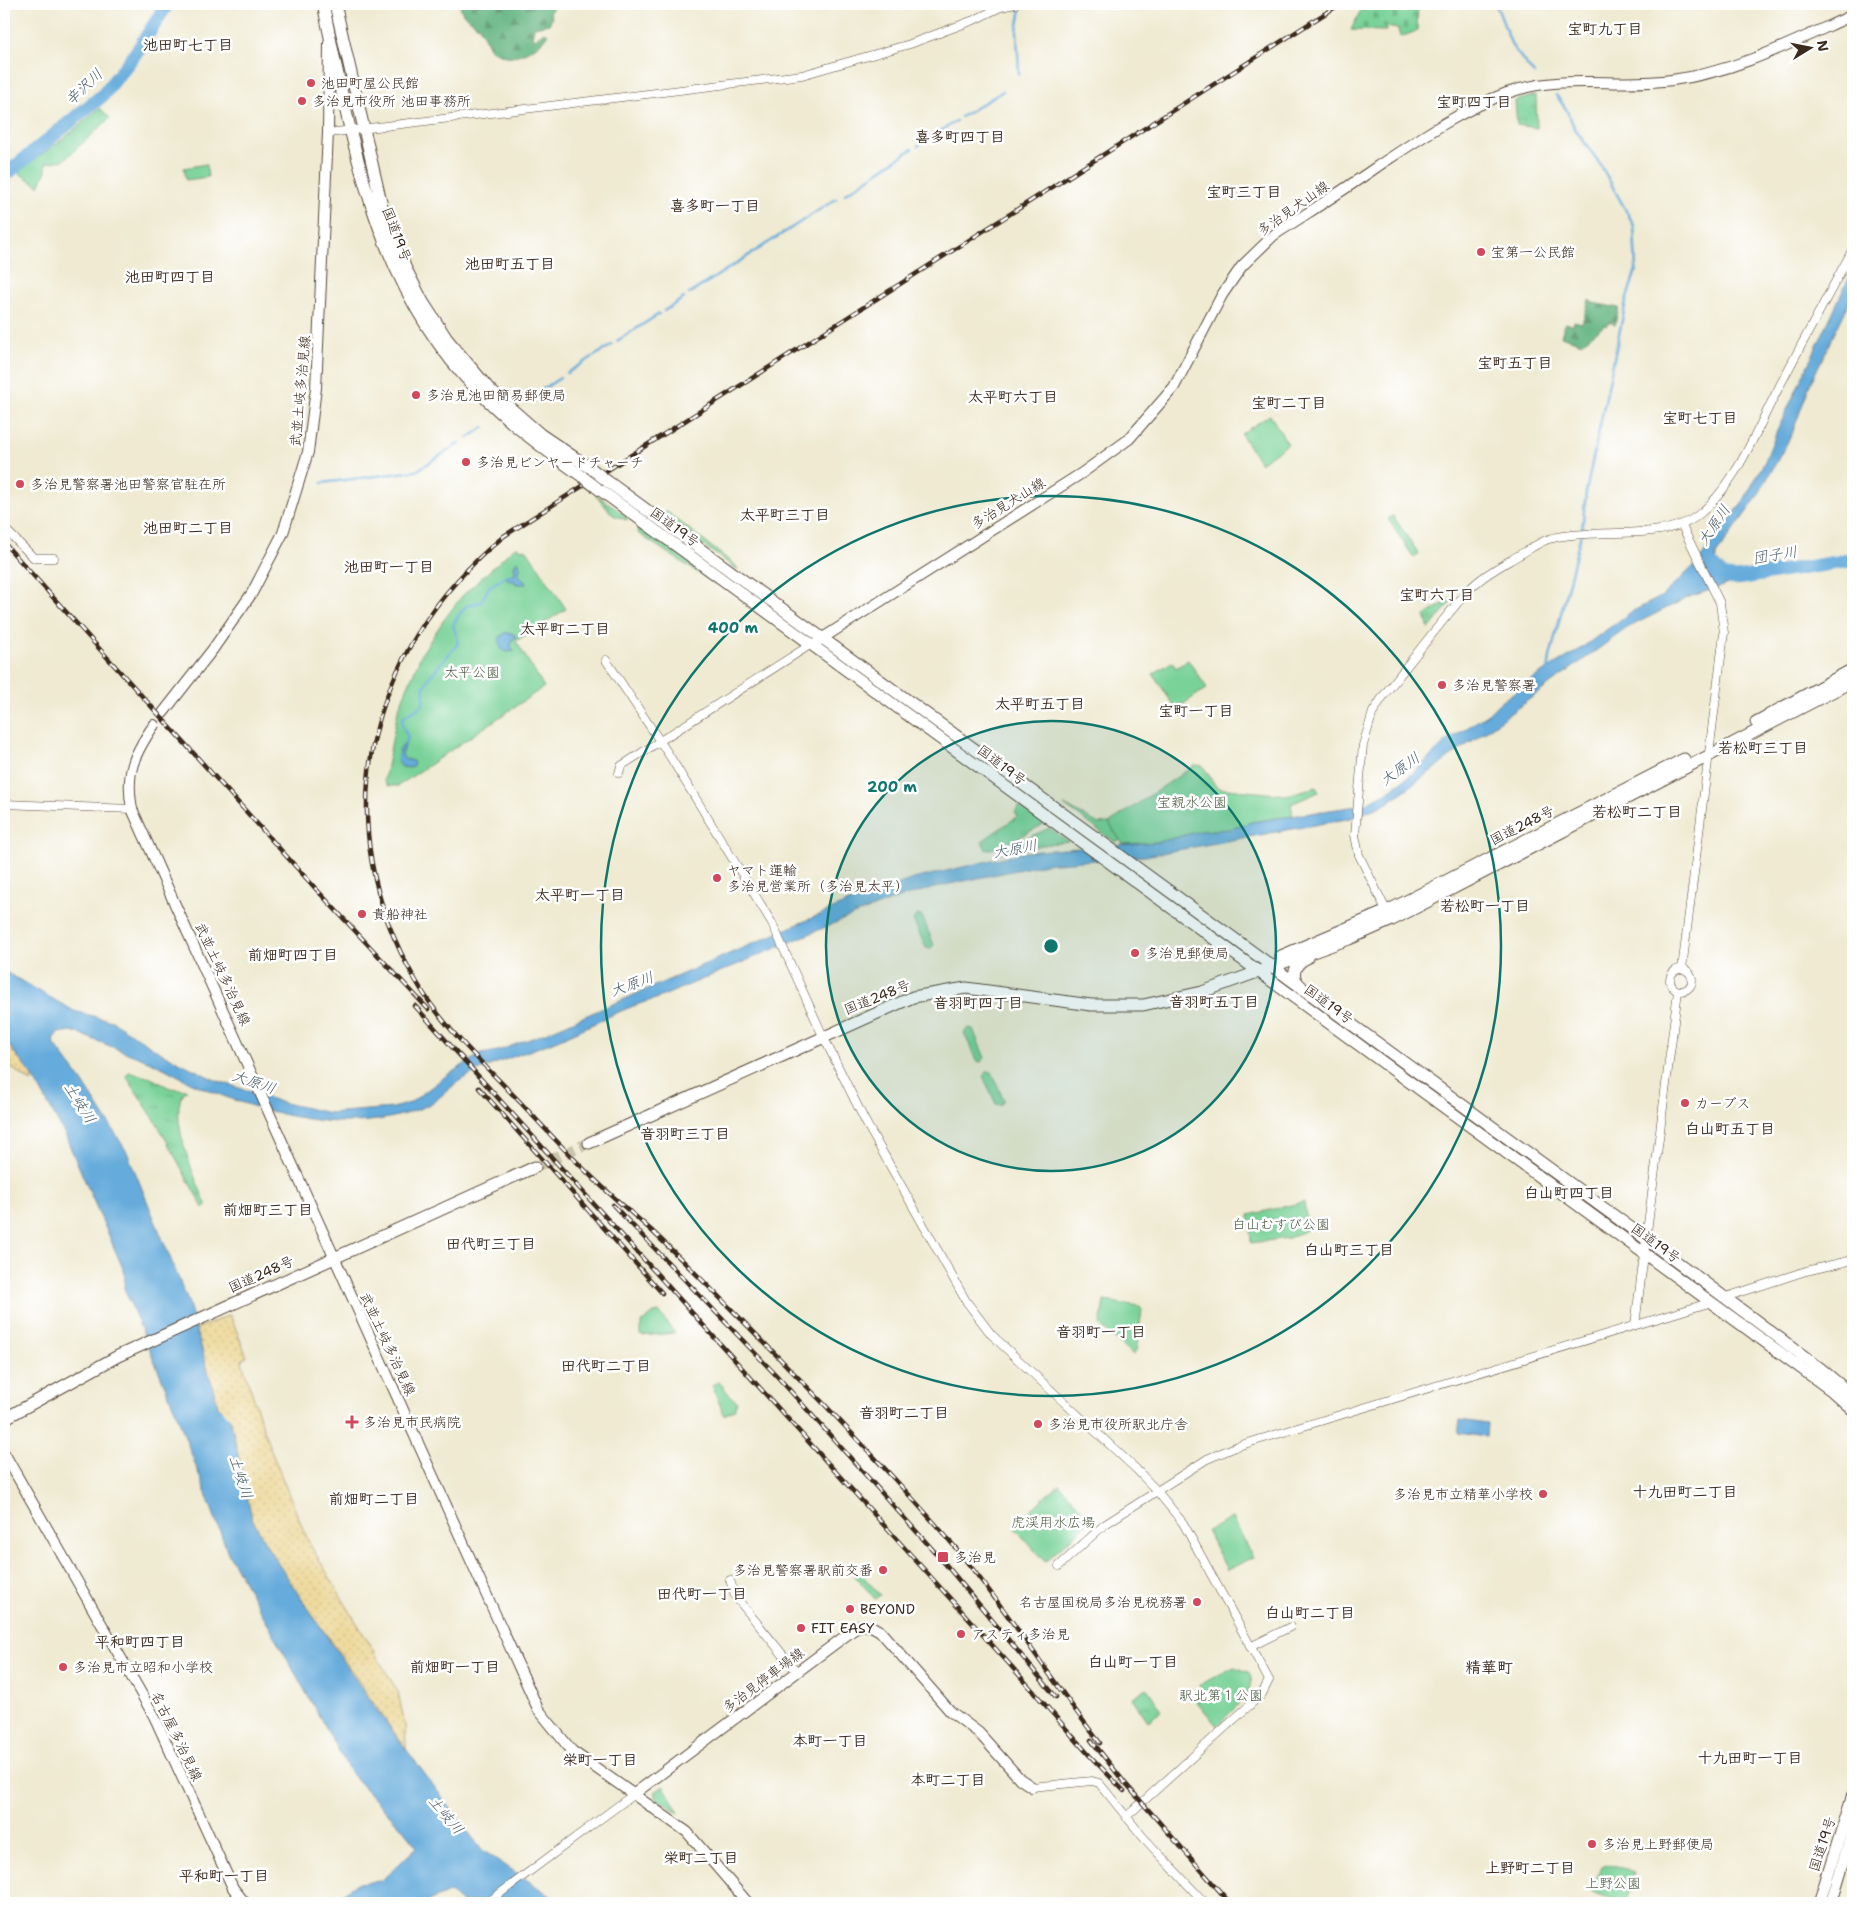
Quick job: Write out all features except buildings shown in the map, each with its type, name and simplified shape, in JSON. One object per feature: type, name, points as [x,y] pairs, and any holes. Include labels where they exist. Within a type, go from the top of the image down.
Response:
[{"type":"highway","name":"国道19号","points":[[323,4],[368,198],[385,248],[421,319],[447,355],[483,396],[534,442],[588,474],[607,481],[1095,839],[1175,903]]},
{"type":"highway","name":"国道19号","points":[[335,4],[390,230],[406,269],[435,321],[490,390],[588,474],[596,488],[1081,841],[1175,903],[1263,967],[1831,1390],[1853,1410]]},
{"type":"highway","name":"国道248号","points":[[1710,750],[1853,669]]},
{"type":"highway","name":"国道248号","points":[[1263,967],[1350,939],[1389,915],[1710,750],[1853,681]]},
{"type":"highway","name":"国道248号","points":[[589,1142],[914,997],[966,988],[1110,1006],[1144,1004],[1197,992],[1389,915]]},
{"type":"highway","points":[[1307,993],[1295,979],[1297,964],[1350,939]]},
{"type":"highway","name":"国道19号","points":[[1263,967],[1307,993],[1725,1298],[1821,1369],[1853,1396]]},
{"type":"highway","name":"国道248号","points":[[4,1419],[118,1356],[240,1299],[535,1167]]},
{"type":"highway","name":"国道19号","points":[[1819,1903],[1853,1794]]},
{"type":"highway","name":"国道19号","points":[[1831,1903],[1853,1831]]},
{"type":"main road","name":"多治見犬山線","points":[[810,645],[1082,473],[1129,439],[1174,387],[1222,295],[1242,266],[1258,249],[1274,235],[1413,143],[1475,107],[1523,88],[1573,80],[1646,82],[1691,78],[1748,61],[1853,15]]},
{"type":"main road","name":"武並土岐多治見線","points":[[164,713],[225,634],[252,593],[283,533],[301,478],[312,432],[316,388],[328,133],[329,32]]},
{"type":"main road","name":"武並土岐多治見線","points":[[154,725],[140,746],[130,773],[132,809],[260,1089],[333,1258],[538,1709],[572,1751],[687,1832],[748,1903]]},
{"type":"main road","name":"名古屋多治見線","points":[[4,1454],[154,1716],[233,1888],[245,1903]]},
{"type":"main road","name":"多治見停車場線","points":[[634,1794],[860,1625],[871,1626],[880,1631],[950,1711],[979,1733],[1020,1779],[1032,1787]]},
{"type":"street","points":[[328,133],[802,75],[910,44],[974,20],[1001,6],[1015,4]]},
{"type":"street","points":[[1389,915],[1359,855],[1355,827],[1363,745],[1373,712],[1384,695],[1467,592],[1495,569],[1548,539],[1600,532],[1634,532],[1682,526],[1711,504],[1725,488],[1853,250]]},
{"type":"street","points":[[1682,526],[1718,598],[1723,617],[1724,633],[1682,969]]},
{"type":"street","points":[[4,528],[34,558],[54,558]]},
{"type":"street","points":[[619,773],[621,766],[810,645]]},
{"type":"street","points":[[606,660],[660,742],[774,926],[823,1036],[884,1157],[966,1301],[991,1334],[1136,1469],[1184,1523],[1266,1674],[1268,1685],[1266,1690],[1126,1817]]},
{"type":"street","points":[[4,804],[84,809],[132,809]]},
{"type":"street","points":[[1682,969],[1689,973],[1691,983],[1687,989],[1678,990],[1671,986],[1670,979],[1673,972],[1682,969]]},
{"type":"street","points":[[1635,1325],[1678,990]]},
{"type":"street","points":[[1059,1566],[1104,1526],[1207,1459],[1238,1446],[1725,1298],[1806,1271],[1853,1260]]},
{"type":"street","points":[[730,1580],[735,1596],[797,1672]]},
{"type":"street","points":[[1250,1647],[1290,1627]]},
{"type":"street","points":[[1032,1787],[1092,1781],[1099,1783],[1126,1817],[1205,1903]]},
{"type":"street","points":[[487,1903],[634,1794]]},
{"type":"green space","points":[[459,4],[555,4],[550,12],[552,18],[549,24],[534,27],[532,38],[535,39],[544,32],[548,34],[545,38],[524,53],[504,56],[491,50],[479,27],[463,14]]},
{"type":"green space","points":[[1364,4],[1418,4],[1417,31],[1400,37],[1398,29],[1386,27],[1386,31],[1351,30]]},
{"type":"green space","points":[[1536,95],[1537,128],[1517,125],[1515,101]]},
{"type":"green space","points":[[100,108],[110,118],[64,160],[46,163],[46,171],[39,186],[17,172],[63,139]]},
{"type":"green space","points":[[206,164],[208,177],[186,180],[184,168]]},
{"type":"green space","points":[[1589,300],[1593,303],[1619,308],[1615,325],[1610,322],[1582,343],[1561,336],[1565,323],[1573,325],[1574,321],[1582,323]]},
{"type":"green space","points":[[1270,415],[1288,444],[1260,463],[1241,434]]},
{"type":"green space","points":[[595,494],[629,518],[626,520],[613,515]]},
{"type":"green space","points":[[667,512],[736,566],[738,570],[659,514]]},
{"type":"green space","points":[[1393,516],[1419,554],[1414,558],[1388,519]]},
{"type":"green space","points":[[640,527],[718,583],[715,584],[639,534],[637,529]]},
{"type":"green space","name":"太平公園","points":[[515,547],[527,550],[566,609],[516,641],[544,687],[398,786],[388,786],[384,781],[398,710],[422,653],[462,596]]},
{"type":"green space","points":[[1455,597],[1429,629],[1425,616]]},
{"type":"green space","points":[[1188,660],[1207,688],[1176,709],[1153,674],[1172,662],[1176,668]]},
{"type":"green space","name":"宝親水公園","points":[[1195,765],[1203,766],[1217,788],[1286,795],[1316,787],[1319,792],[1291,804],[1293,816],[1252,822],[1231,829],[1201,831],[1159,842],[1123,844],[1109,823]]},
{"type":"green space","points":[[1064,805],[1099,824],[1109,823],[1120,840],[1115,842]]},
{"type":"green space","points":[[1019,806],[1044,824],[1003,846],[986,850],[982,841],[1018,816],[1015,812]]},
{"type":"green space","points":[[1049,828],[1068,841],[996,853]]},
{"type":"green space","points":[[917,915],[922,916],[934,945],[930,949],[926,948],[913,920]]},
{"type":"green space","points":[[968,1028],[973,1029],[985,1058],[981,1062],[977,1061],[964,1033]]},
{"type":"green space","points":[[988,1071],[992,1072],[1004,1101],[1000,1105],[996,1104],[983,1076]]},
{"type":"green space","points":[[129,1072],[151,1078],[170,1088],[187,1090],[181,1099],[179,1112],[180,1129],[190,1164],[207,1206],[203,1208],[158,1125],[126,1076]]},
{"type":"green space","name":"白山むすび公園","points":[[1304,1202],[1308,1229],[1289,1238],[1251,1243],[1249,1215]]},
{"type":"green space","points":[[1104,1301],[1140,1306],[1142,1310],[1136,1352],[1133,1355],[1100,1326]]},
{"type":"green space","points":[[659,1312],[675,1333],[641,1336],[641,1323],[654,1313]]},
{"type":"green space","points":[[718,1382],[737,1401],[734,1410],[724,1415],[712,1385]]},
{"type":"green space","name":"虎渓用水広場","points":[[1059,1484],[1091,1520],[1045,1562],[1013,1526]]},
{"type":"green space","points":[[1233,1518],[1253,1557],[1227,1570],[1207,1531]]},
{"type":"green space","points":[[850,1566],[854,1566],[880,1595],[875,1599],[850,1570]]},
{"type":"green space","name":"駅北第１公園","points":[[1234,1667],[1249,1672],[1252,1677],[1248,1695],[1217,1726],[1194,1698],[1203,1693],[1199,1685]]},
{"type":"green space","points":[[1147,1688],[1162,1711],[1148,1721],[1132,1698]]},
{"type":"green space","points":[[664,1786],[679,1813],[657,1799],[654,1792]]},
{"type":"green space","name":"上野公園","points":[[1607,1864],[1635,1873],[1625,1903],[1591,1892],[1602,1866]]},
{"type":"sand","points":[[4,1039],[32,1076],[31,1082],[4,1062]]},
{"type":"sand","points":[[230,1315],[247,1357],[243,1358],[242,1362],[269,1446],[308,1541],[398,1692],[405,1726],[406,1749],[280,1570],[252,1518],[244,1494],[230,1418],[218,1406],[196,1329]]},
{"type":"water","name":"土岐川","points":[[1853,269],[1853,295],[1810,384],[1792,434],[1756,499],[1716,555],[1720,566],[1729,573],[1729,584],[1689,597],[1627,628],[1386,804],[1351,818],[1336,821],[1145,856],[1045,864],[945,885],[902,897],[854,915],[656,999],[623,1010],[556,1041],[489,1066],[464,1078],[424,1107],[397,1116],[369,1121],[311,1120],[255,1107],[195,1084],[153,1063],[72,1031],[58,1033],[53,1039],[55,1045],[82,1081],[127,1152],[189,1304],[218,1406],[230,1418],[252,1518],[269,1550],[370,1701],[481,1849],[561,1903],[462,1903],[449,1892],[424,1903],[331,1903],[357,1883],[381,1881],[417,1847],[402,1828],[352,1775],[228,1553],[177,1415],[124,1288],[125,1273],[65,1135],[35,1080],[4,1039],[4,971],[74,1011],[112,1021],[163,1054],[213,1079],[280,1102],[329,1113],[393,1108],[410,1103],[446,1076],[481,1054],[498,1051],[548,1032],[849,902],[913,879],[1025,852],[1159,842],[1201,831],[1231,829],[1252,822],[1366,803],[1386,793],[1412,774],[1447,741],[1488,714],[1499,703],[1543,672],[1576,652],[1631,612],[1661,597],[1697,563],[1744,500],[1765,461],[1777,431]]},
{"type":"water","points":[[518,560],[520,567],[519,575],[527,584],[516,584],[516,582],[508,580],[506,576],[515,573],[514,565]]},
{"type":"water","points":[[504,633],[512,633],[517,637],[512,640],[511,646],[514,651],[506,652],[502,650],[498,640]]},
{"type":"water","points":[[404,743],[406,745],[402,756],[413,761],[414,765],[411,768],[402,767],[397,760],[399,750]]},
{"type":"water","points":[[1460,1420],[1487,1424],[1486,1437],[1458,1433]]},
{"type":"waterway","name":"辛沢川","points":[[4,176],[103,95],[138,50],[167,4]]},
{"type":"waterway","points":[[1496,4],[1512,46],[1534,74]]},
{"type":"waterway","points":[[1019,75],[1017,31],[1021,8]]},
{"type":"waterway","points":[[961,117],[1003,91]]},
{"type":"waterway","points":[[1548,672],[1550,657],[1582,530],[1586,492],[1626,301],[1636,270],[1634,226],[1600,164],[1575,129],[1566,109],[1556,95]]},
{"type":"waterway","points":[[918,146],[956,121]]},
{"type":"waterway","points":[[845,194],[912,149]]},
{"type":"waterway","points":[[689,294],[836,199]]},
{"type":"waterway","points":[[664,311],[684,298]]},
{"type":"waterway","points":[[617,341],[659,314]]},
{"type":"waterway","points":[[567,373],[612,345]]},
{"type":"waterway","points":[[529,398],[560,378]]},
{"type":"waterway","points":[[468,438],[484,427]]},
{"type":"waterway","points":[[322,483],[416,471],[460,443]]},
{"type":"waterway","name":"団子川","points":[[1714,567],[1729,578],[1740,578],[1853,560]]},
{"type":"waterway","points":[[405,744],[408,737],[402,719],[423,704],[424,687],[430,676],[457,645],[458,638],[453,626],[455,621],[468,605],[481,602],[489,587],[506,576]]},
{"type":"tunnel","points":[[535,1167],[589,1143]]},
{"type":"railway","points":[[1100,1743],[992,1594],[923,1510],[825,1405],[718,1295],[566,1152],[451,1030],[427,998],[416,981],[388,921],[372,861],[367,801],[374,742],[391,685],[419,631],[457,581],[504,536],[1340,4]]},
{"type":"railway","points":[[4,543],[316,889],[428,1009]]},
{"type":"railway","points":[[415,1006],[1012,1667],[1090,1756],[1124,1791]]},
{"type":"railway","points":[[479,1088],[662,1293]]},
{"type":"railway","points":[[613,1205],[776,1375],[942,1560],[1056,1697]]},
{"type":"railway","points":[[1091,1740],[1124,1782],[1230,1903]]},
{"type":"place","name":"池田町屋公民館","points":[[311,83]]},
{"type":"place","name":"多治見市役所 池田事務所","points":[[302,101]]},
{"type":"place","name":"宝第一公民館","points":[[1481,252]]},
{"type":"place","name":"多治見池田簡易郵便局","points":[[416,395]]},
{"type":"place","name":"多治見ビンヤードチャーチ","points":[[466,462]]},
{"type":"place","name":"多治見警察署池田警察官駐在所","points":[[20,484]]},
{"type":"place","name":"多治見警察署","points":[[1442,685]]},
{"type":"place","name":"ヤマト運輸 多治見営業所（多治見太平）","points":[[717,878]]},
{"type":"place","name":"貴船神社","points":[[362,914]]},
{"type":"place","name":"多治見郵便局","points":[[1135,953]]},
{"type":"place","name":"カーブス","points":[[1685,1103]]},
{"type":"place","name":"多治見市民病院","points":[[352,1422]]},
{"type":"place","name":"多治見市役所駅北庁舎","points":[[1038,1424]]},
{"type":"place","name":"多治見市立精華小学校","points":[[1543,1494]]},
{"type":"place","name":"多治見","points":[[943,1557]]},
{"type":"place","name":"多治見警察署駅前交番","points":[[883,1570]]},
{"type":"place","name":"名古屋国税局多治見税務署","points":[[1197,1602]]},
{"type":"place","name":"BEYOND","points":[[850,1609]]},
{"type":"place","name":"FIT EASY","points":[[801,1628]]},
{"type":"place","name":"アスティ多治見","points":[[961,1634]]},
{"type":"place","name":"多治見市立昭和小学校","points":[[63,1667]]},
{"type":"place","name":"多治見上野郵便局","points":[[1592,1844]]},
{"type":"district","name":"宝町九丁目","points":[[1605,29]]},
{"type":"district","name":"池田町七丁目","points":[[188,45]]},
{"type":"district","name":"宝町四丁目","points":[[1474,102]]},
{"type":"district","name":"喜多町四丁目","points":[[960,137]]},
{"type":"district","name":"宝町三丁目","points":[[1244,192]]},
{"type":"district","name":"喜多町一丁目","points":[[715,206]]},
{"type":"district","name":"池田町五丁目","points":[[510,264]]},
{"type":"district","name":"池田町四丁目","points":[[170,277]]},
{"type":"district","name":"宝町五丁目","points":[[1515,363]]},
{"type":"district","name":"太平町六丁目","points":[[1013,397]]},
{"type":"district","name":"宝町二丁目","points":[[1289,403]]},
{"type":"district","name":"宝町七丁目","points":[[1700,418]]},
{"type":"district","name":"太平町三丁目","points":[[785,515]]},
{"type":"district","name":"池田町二丁目","points":[[188,528]]},
{"type":"district","name":"池田町一丁目","points":[[389,567]]},
{"type":"district","name":"宝町六丁目","points":[[1437,595]]},
{"type":"district","name":"太平町二丁目","points":[[565,629]]},
{"type":"district","name":"太平町五丁目","points":[[1040,704]]},
{"type":"district","name":"宝町一丁目","points":[[1196,711]]},
{"type":"district","name":"若松町三丁目","points":[[1763,748]]},
{"type":"district","name":"若松町二丁目","points":[[1637,812]]},
{"type":"district","name":"太平町一丁目","points":[[580,895]]},
{"type":"district","name":"若松町一丁目","points":[[1485,906]]},
{"type":"district","name":"前畑町四丁目","points":[[293,955]]},
{"type":"district","name":"音羽町五丁目","points":[[1214,1002]]},
{"type":"district","name":"音羽町四丁目","points":[[978,1003]]},
{"type":"district","name":"白山町五丁目","points":[[1730,1129]]},
{"type":"district","name":"音羽町三丁目","points":[[685,1134]]},
{"type":"district","name":"白山町四丁目","points":[[1569,1193]]},
{"type":"district","name":"前畑町三丁目","points":[[268,1210]]},
{"type":"district","name":"田代町三丁目","points":[[491,1244]]},
{"type":"district","name":"白山町三丁目","points":[[1349,1250]]},
{"type":"district","name":"音羽町一丁目","points":[[1101,1332]]},
{"type":"district","name":"田代町二丁目","points":[[606,1366]]},
{"type":"district","name":"音羽町二丁目","points":[[904,1413]]},
{"type":"district","name":"十九田町二丁目","points":[[1685,1492]]},
{"type":"district","name":"前畑町二丁目","points":[[374,1499]]},
{"type":"district","name":"田代町一丁目","points":[[702,1594]]},
{"type":"district","name":"白山町二丁目","points":[[1310,1613]]},
{"type":"district","name":"平和町四丁目","points":[[140,1642]]},
{"type":"district","name":"白山町一丁目","points":[[1133,1662]]},
{"type":"district","name":"前畑町一丁目","points":[[455,1667]]},
{"type":"district","name":"精華町","points":[[1489,1667]]},
{"type":"district","name":"本町一丁目","points":[[830,1741]]},
{"type":"district","name":"十九田町一丁目","points":[[1750,1758]]},
{"type":"district","name":"栄町一丁目","points":[[600,1760]]},
{"type":"district","name":"本町二丁目","points":[[948,1780]]},
{"type":"district","name":"栄町二丁目","points":[[701,1858]]},
{"type":"district","name":"上野町二丁目","points":[[1530,1868]]},
{"type":"district","name":"平和町一丁目","points":[[224,1876]]},
{"type":"water label","name":"大原川","points":[[1714,525]]},
{"type":"water label","name":"大原川","points":[[1400,769]]},
{"type":"water label","name":"大原川","points":[[1015,849]]},
{"type":"water label","name":"大原川","points":[[632,984]]},
{"type":"water label","name":"大原川","points":[[254,1082]]}]
